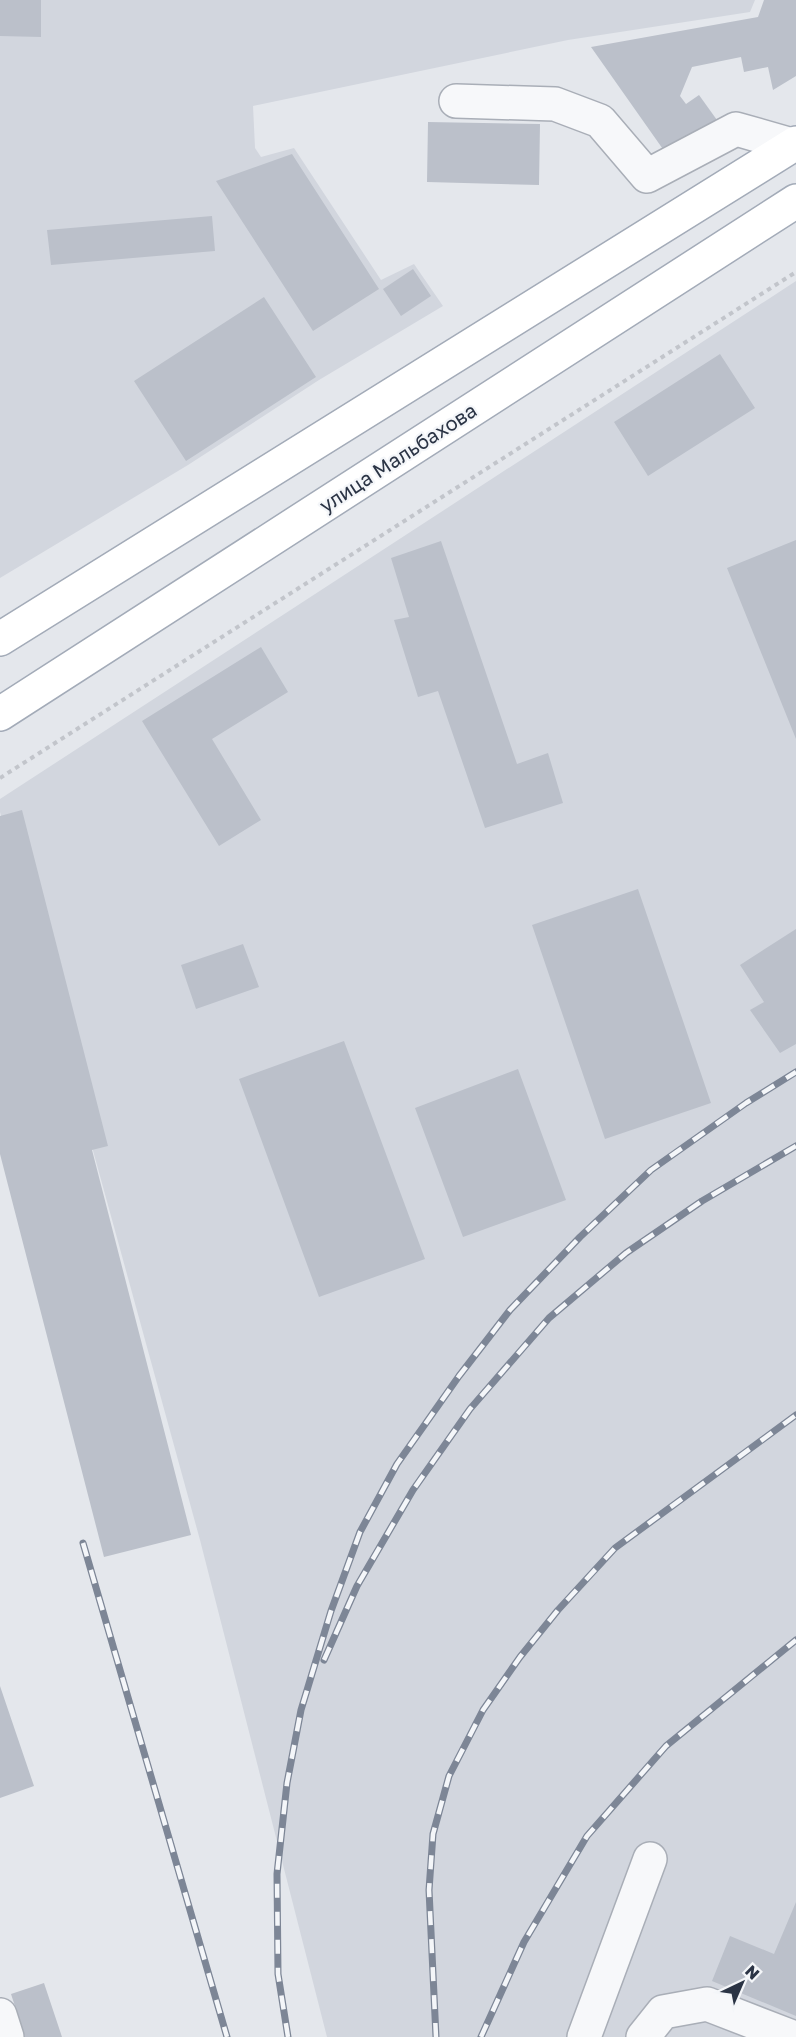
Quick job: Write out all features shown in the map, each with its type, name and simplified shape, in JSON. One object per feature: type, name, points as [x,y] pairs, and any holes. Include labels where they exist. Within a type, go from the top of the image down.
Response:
[{"type":"main road","points":[[0,639],[794,144]]},
{"type":"main road","name":"улица Мальбахова","points":[[0,714],[796,201]]},
{"type":"lane","points":[[456,100],[555,104],[600,121],[647,176],[736,129],[794,144]]},
{"type":"lane","points":[[584,2037],[650,1859]]},
{"type":"lane","points":[[643,2037],[663,2012],[707,2004],[792,2037]]},
{"type":"lane","points":[[0,2016],[7,2037]]},
{"type":"path","points":[[0,778],[796,272]]},
{"type":"shaded area","points":[[0,0],[755,0],[750,12],[568,40],[253,106],[255,148],[261,157],[294,148],[381,280],[414,264],[443,306],[319,380],[188,465],[0,578]]},
{"type":"shaded area","points":[[796,281],[796,2037],[327,2037],[200,1540],[0,812],[0,799]]},
{"type":"building","points":[[0,0],[41,0],[41,37],[0,36]]},
{"type":"building","points":[[764,0],[796,0],[796,76],[773,90],[768,67],[744,72],[741,57],[692,67],[680,96],[686,104],[699,95],[722,127],[672,162],[591,47],[758,17]]},
{"type":"building","points":[[428,122],[540,124],[539,185],[427,182]]},
{"type":"building","points":[[292,154],[379,289],[313,331],[216,181]]},
{"type":"building","points":[[212,216],[215,251],[51,265],[47,230]]},
{"type":"building","points":[[413,269],[431,296],[401,316],[383,289]]},
{"type":"building","points":[[264,297],[316,377],[186,461],[134,381]]},
{"type":"building","points":[[720,354],[755,408],[648,476],[614,422]]},
{"type":"building","points":[[796,540],[796,739],[727,568]]},
{"type":"building","points":[[441,541],[517,764],[548,753],[563,803],[485,828],[438,691],[418,697],[394,620],[409,617],[391,558]]},
{"type":"building","points":[[261,647],[288,692],[212,739],[261,820],[219,846],[142,721]]},
{"type":"building","points":[[22,810],[108,1146],[92,1150],[191,1535],[104,1557],[0,1154],[0,816]]},
{"type":"building","points":[[638,889],[711,1103],[605,1139],[532,925]]},
{"type":"building","points":[[796,929],[796,1044],[780,1053],[750,1010],[764,1002],[740,965]]},
{"type":"building","points":[[243,944],[259,987],[196,1009],[181,965]]},
{"type":"building","points":[[344,1041],[425,1259],[319,1297],[239,1079]]},
{"type":"building","points":[[518,1069],[566,1200],[463,1237],[415,1108]]},
{"type":"building","points":[[0,1686],[34,1786],[0,1798]]},
{"type":"building","points":[[796,1902],[796,2016],[712,1981],[730,1936],[774,1954]]},
{"type":"building","points":[[44,1983],[62,2037],[25,2037],[11,1994]]},
{"type":"railway","points":[[288,2037],[278,1974],[277,1874],[287,1783],[301,1710],[331,1611],[360,1532],[397,1464],[459,1376],[510,1310],[580,1237],[651,1170],[746,1103],[796,1072]]},
{"type":"railway","points":[[324,1660],[357,1586],[413,1490],[470,1409],[549,1318],[626,1253],[702,1201],[796,1146]]},
{"type":"railway","points":[[436,2037],[429,1890],[433,1834],[449,1776],[483,1710],[520,1657],[558,1610],[615,1548],[796,1415]]},
{"type":"railway","points":[[83,1543],[227,2037]]},
{"type":"railway","points":[[481,2037],[524,1942],[587,1836],[666,1746],[796,1640]]}]
